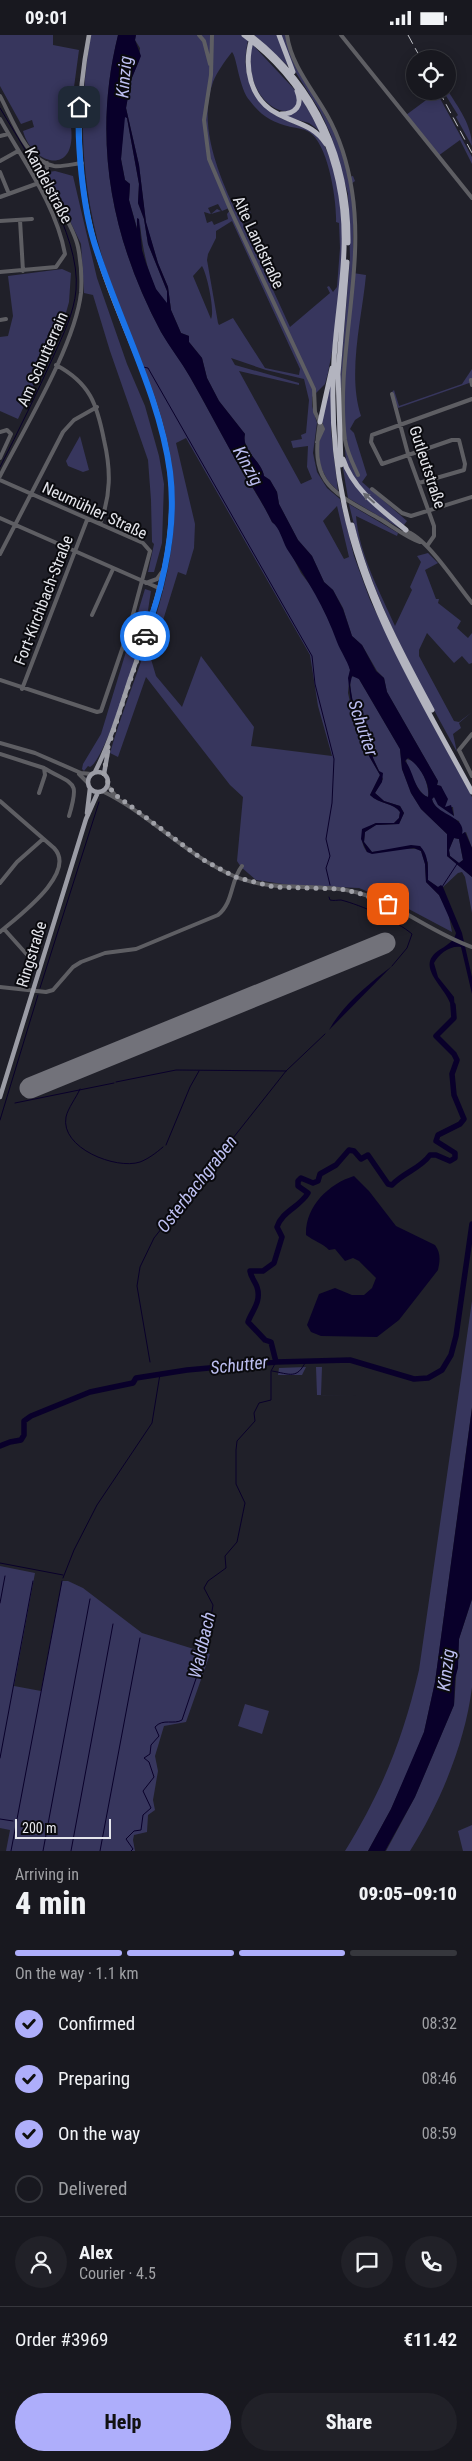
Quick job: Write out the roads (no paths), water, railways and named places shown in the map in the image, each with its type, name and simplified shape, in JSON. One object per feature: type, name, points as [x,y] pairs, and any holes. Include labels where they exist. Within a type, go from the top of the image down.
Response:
[{"type":"highway","points":[[244,35],[271,57],[297,88],[318,121],[333,158],[342,195],[344,233],[334,360],[336,452],[344,503],[360,566],[374,604],[395,649],[472,792]]},
{"type":"highway","points":[[251,35],[248,70],[254,89],[267,107],[316,131],[333,158]]},
{"type":"highway","points":[[251,35],[270,51],[296,79]]},
{"type":"highway","points":[[279,35],[284,54],[296,79],[317,111],[331,139],[341,170],[346,195],[347,254],[338,374],[340,446],[349,511],[370,582],[407,664],[472,785]]},
{"type":"highway","points":[[278,114],[289,114],[296,109],[300,100],[297,88]]},
{"type":"highway","points":[[320,422],[334,360]]},
{"type":"highway","points":[[315,412],[319,412],[322,407]]},
{"type":"highway","points":[[340,446],[346,469],[355,485],[404,531]]},
{"type":"main road","points":[[89,35],[79,109],[82,163],[94,241],[153,404],[166,447],[172,509],[166,566],[161,589],[108,747],[104,774],[107,785],[100,791],[90,788],[87,782],[108,747]]},
{"type":"main road","points":[[93,773],[104,774]]},
{"type":"main road","name":"Ringstraße","points":[[86,819],[90,788]]},
{"type":"main road","name":"Ringstraße","points":[[0,1097],[86,819],[100,791]]},
{"type":"street","points":[[199,35],[204,41],[211,66]]},
{"type":"street","name":"Alte Landstraße","points":[[212,35],[211,66],[204,120],[210,159],[230,211],[311,383],[315,412],[320,422]]},
{"type":"street","points":[[287,35],[290,50],[298,67],[329,118],[337,138],[352,191],[354,250],[343,397],[345,440],[358,475]]},
{"type":"street","points":[[341,35],[472,197]]},
{"type":"street","points":[[0,96],[32,152],[47,163],[58,166],[82,163]]},
{"type":"street","name":"Kandelstraße","points":[[0,119],[56,220],[65,254],[56,267],[0,272]]},
{"type":"street","points":[[0,136],[8,134]]},
{"type":"street","points":[[0,161],[18,151]]},
{"type":"street","name":"Am Schutterrain","points":[[0,476],[56,365],[81,294],[82,277],[78,246],[67,217],[47,181],[47,163]]},
{"type":"street","points":[[0,172],[9,194]]},
{"type":"street","points":[[0,197],[36,184]]},
{"type":"street","points":[[0,221],[32,219]]},
{"type":"street","points":[[20,220],[23,271]]},
{"type":"street","points":[[0,319],[6,319]]},
{"type":"street","points":[[56,365],[81,383],[97,407],[110,478],[100,525]]},
{"type":"street","points":[[471,380],[472,385]]},
{"type":"street","name":"Gutleutstraße","points":[[392,394],[402,425],[408,454],[429,510],[434,533],[427,547]]},
{"type":"street","points":[[419,483],[464,470],[460,442],[457,439],[452,440],[382,464],[371,442],[374,434],[472,399]]},
{"type":"street","points":[[0,554],[54,447],[68,426],[97,407]]},
{"type":"street","points":[[320,422],[323,431],[317,442],[318,465],[329,486],[427,547],[472,603]]},
{"type":"street","points":[[0,432],[6,430],[10,433],[0,458]]},
{"type":"street","name":"Neumühler Straße","points":[[0,480],[149,548],[144,582]]},
{"type":"street","points":[[372,489],[402,513],[411,515],[472,497]]},
{"type":"street","points":[[0,518],[161,589]]},
{"type":"street","name":"Fort-Kirchbach-Straße","points":[[22,689],[87,520]]},
{"type":"street","points":[[144,582],[157,579],[166,566]]},
{"type":"street","points":[[92,615],[113,569]]},
{"type":"street","points":[[0,680],[22,689],[97,712],[102,709],[144,582]]},
{"type":"street","points":[[472,734],[459,750],[472,774]]},
{"type":"street","points":[[0,743],[35,753],[75,771],[93,773]]},
{"type":"street","points":[[32,763],[35,753]]},
{"type":"street","points":[[0,754],[44,768],[73,786],[76,793],[69,816]]},
{"type":"street","points":[[39,793],[45,775],[44,768]]},
{"type":"street","points":[[75,771],[87,782]]},
{"type":"street","points":[[107,785],[119,799]]},
{"type":"street","points":[[100,791],[119,799],[202,859],[235,877],[274,887],[341,889],[358,893],[388,904],[444,935],[472,947]]},
{"type":"street","points":[[0,801],[56,851],[59,857],[54,882],[0,932]]},
{"type":"street","points":[[0,883],[17,862],[43,839]]},
{"type":"street","points":[[0,987],[46,992],[53,990],[73,967],[81,962],[105,953],[136,949],[218,915],[224,910],[230,900],[235,877],[242,866]]},
{"type":"street","points":[[4,929],[30,957],[22,989]]},
{"type":"water","name":"Kinzig","points":[[118,35],[136,35],[135,40],[141,56],[131,80],[126,108],[139,165],[146,222],[158,263],[168,287],[171,310],[181,333],[189,336],[189,342],[202,358],[207,378],[219,401],[245,434],[246,446],[260,465],[264,476],[270,480],[277,492],[279,504],[298,540],[312,556],[324,582],[333,590],[343,609],[352,636],[362,645],[376,671],[384,678],[387,692],[438,781],[437,785],[441,786],[448,799],[445,807],[451,805],[454,816],[438,805],[434,797],[432,799],[434,804],[460,823],[462,834],[465,832],[472,848],[472,877],[447,856],[447,834],[421,809],[411,793],[402,769],[400,749],[359,679],[352,676],[350,685],[354,709],[363,717],[369,729],[373,758],[379,771],[383,773],[382,782],[375,793],[384,801],[400,806],[404,813],[399,824],[376,825],[365,832],[364,842],[372,852],[411,845],[420,846],[425,853],[428,880],[438,887],[441,885],[443,887],[462,933],[472,977],[472,994],[461,947],[453,947],[445,951],[434,963],[438,977],[454,997],[455,1012],[452,1011],[448,998],[432,973],[430,961],[435,953],[454,938],[456,933],[439,895],[426,882],[425,864],[421,851],[414,848],[372,854],[367,852],[361,839],[362,829],[376,823],[394,823],[399,818],[400,812],[370,795],[380,775],[369,756],[364,727],[352,711],[348,678],[350,670],[347,663],[315,594],[234,457],[190,377],[161,332],[144,297],[130,261],[111,188],[107,150],[110,74]],"holes":[[[125,117],[127,118],[139,184],[138,203],[144,219],[148,244],[167,291],[167,303],[156,289],[146,263],[142,250],[139,219],[137,218],[137,229],[129,200],[130,184],[125,180],[121,159]],[[408,758],[420,770],[428,786],[428,797],[420,791],[405,761]],[[454,838],[459,839],[463,860],[459,863],[450,856],[449,850]]]},
{"type":"water","points":[[392,966],[329,1030],[349,1003]]},
{"type":"water","points":[[354,1176],[369,1191],[396,1226],[435,1245],[439,1254],[439,1267],[399,1320],[377,1337],[321,1336],[311,1332],[307,1325],[319,1294],[335,1288],[352,1295],[364,1295],[372,1288],[376,1278],[359,1261],[353,1258],[345,1261],[335,1249],[329,1250],[306,1235],[309,1215],[320,1198],[335,1185]]},
{"type":"water","name":"Kinzig","points":[[472,1408],[472,1599],[459,1639],[454,1705],[415,1797],[385,1851],[368,1851],[391,1809],[424,1732],[435,1682]]},
{"type":"waterway","points":[[0,108],[38,171],[62,220],[75,268],[76,290],[71,315],[64,332],[0,467]]},
{"type":"waterway","points":[[143,367],[148,368],[312,656],[315,684],[334,759],[332,803],[326,839],[330,856],[326,868],[330,885]]},
{"type":"waterway","points":[[40,988],[99,802]]},
{"type":"waterway","points":[[442,887],[457,864]]},
{"type":"waterway","name":"Osterbachgraben","points":[[329,897],[330,900],[349,902],[378,914],[412,934],[407,948],[392,966]]},
{"type":"waterway","points":[[0,1120],[38,995]]},
{"type":"waterway","name":"Schutter","points":[[0,1446],[21,1440],[24,1435],[24,1421],[31,1416],[90,1392],[133,1383],[136,1378],[187,1370],[276,1362],[271,1342],[265,1340],[248,1322],[258,1297],[257,1287],[250,1271],[263,1271],[274,1263],[282,1237],[277,1227],[279,1222],[308,1193],[298,1186],[298,1181],[301,1178],[313,1183],[318,1181],[320,1174],[336,1165],[349,1150],[354,1151],[361,1159],[368,1155],[388,1184],[392,1185],[422,1164],[430,1155],[436,1155],[450,1161],[455,1158],[455,1153],[436,1141],[438,1135],[460,1124],[464,1119],[454,1095],[452,1074],[457,1060],[454,1054],[436,1036],[454,1018],[453,1005]]},
{"type":"waterway","name":"Osterbachgraben","points":[[150,1362],[137,1286],[140,1267],[154,1238],[286,1071],[325,1034]]},
{"type":"waterway","points":[[116,1082],[176,1070],[286,1071]]},
{"type":"waterway","points":[[166,1145],[190,1087],[199,1071]]},
{"type":"waterway","points":[[15,1103],[114,1083]]},
{"type":"waterway","points":[[80,1089],[66,1117],[66,1128],[80,1147],[104,1159],[130,1164],[143,1161],[163,1147]]},
{"type":"waterway","points":[[276,1362],[350,1360],[414,1379],[428,1378],[442,1370],[451,1355],[456,1336],[472,1224]]},
{"type":"waterway","points":[[272,1371],[288,1374],[296,1373],[303,1367],[306,1361]]},
{"type":"waterway","name":"Waldbach","points":[[131,1851],[133,1849],[126,1839],[134,1831],[141,1830],[143,1815],[151,1808],[143,1791],[154,1777],[149,1762],[144,1758],[150,1754],[151,1745],[159,1736],[155,1727],[161,1723],[182,1720],[205,1652],[208,1636],[213,1605],[204,1588],[208,1581],[226,1568],[225,1556],[237,1542],[245,1503],[236,1484],[237,1441],[255,1421],[254,1413],[259,1403],[271,1400],[271,1371],[276,1362]]},
{"type":"waterway","points":[[63,1578],[74,1550],[97,1505],[152,1423],[160,1374]]},
{"type":"waterway","points":[[0,1563],[63,1575]]},
{"type":"waterway","points":[[0,1603],[5,1576]]},
{"type":"waterway","points":[[0,1758],[33,1581]]},
{"type":"waterway","points":[[11,1851],[62,1581]]},
{"type":"waterway","points":[[43,1851],[90,1599]]},
{"type":"waterway","points":[[71,1851],[113,1624]]},
{"type":"waterway","points":[[100,1851],[140,1638]]},
{"type":"waterway","points":[[0,1819],[13,1821]]},
{"type":"railway","points":[[408,35],[416,50]]},
{"type":"railway","points":[[444,100],[472,153]]}]
